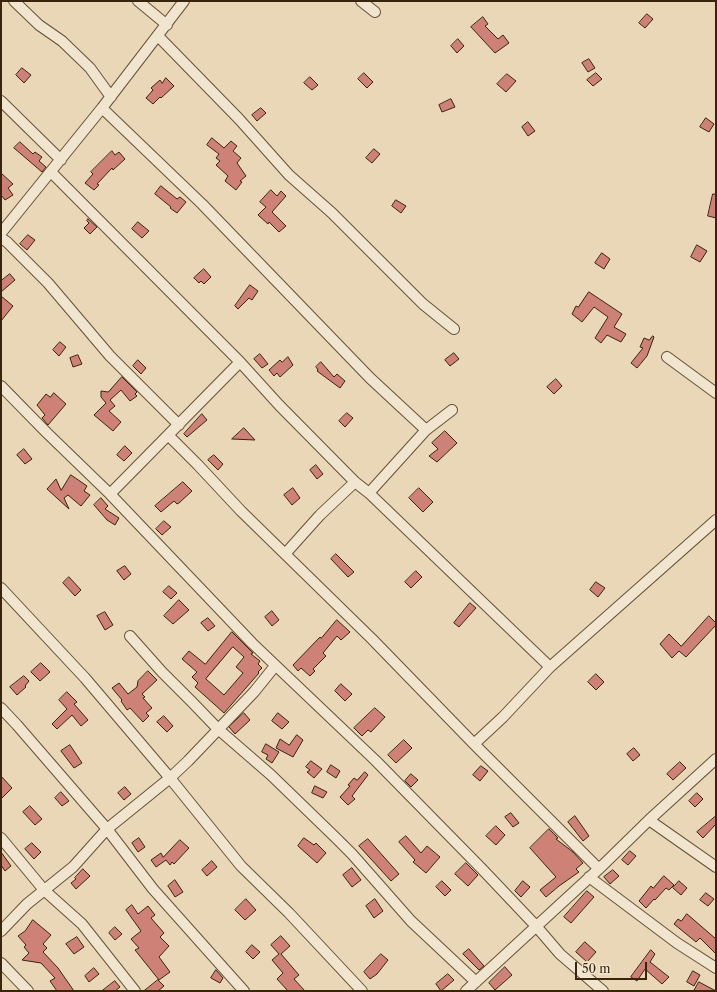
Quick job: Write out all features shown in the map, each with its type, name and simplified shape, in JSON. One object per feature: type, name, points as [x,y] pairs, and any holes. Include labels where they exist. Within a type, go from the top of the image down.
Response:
[{"type":"street","points":[[14,1],[39,25],[62,41],[90,68],[111,97]]},
{"type":"street","points":[[138,1],[167,25]]},
{"type":"street","points":[[1,233],[111,97],[184,1]]},
{"type":"street","points":[[361,1],[375,12]]},
{"type":"street","points":[[158,36],[239,119],[289,175],[332,213],[423,304],[454,329]]},
{"type":"street","points":[[1,101],[61,160]]},
{"type":"street","points":[[102,108],[202,204],[370,378],[426,430]]},
{"type":"street","points":[[51,172],[240,362],[279,405],[355,482],[370,493],[550,667]]},
{"type":"street","points":[[1,238],[8,242],[48,283],[110,356],[179,424]]},
{"type":"street","points":[[667,357],[716,393]]},
{"type":"street","points":[[110,494],[240,362]]},
{"type":"street","points":[[1,386],[110,494],[275,666],[376,761],[536,926],[560,954],[603,991]]},
{"type":"street","points":[[370,493],[426,430],[452,410]]},
{"type":"street","points":[[168,435],[241,511],[372,639],[474,744],[599,868]]},
{"type":"street","points":[[285,554],[320,515],[355,482]]},
{"type":"street","points":[[474,744],[503,717],[550,667],[716,520]]},
{"type":"street","points":[[1,588],[85,678],[170,778],[241,866],[362,991]]},
{"type":"street","points":[[130,636],[162,672],[218,729],[271,775],[331,833],[352,854],[411,921],[476,982]]},
{"type":"street","points":[[1,931],[27,904],[73,867],[107,829],[170,778],[188,761],[254,692],[275,666]]},
{"type":"street","points":[[1,708],[18,725],[107,829],[153,889],[244,991]]},
{"type":"street","points":[[466,991],[649,820],[716,760]]},
{"type":"street","points":[[649,820],[716,867]]},
{"type":"street","points":[[1,838],[44,890],[82,924],[135,991]]},
{"type":"street","points":[[589,877],[677,942],[716,968]]},
{"type":"street","points":[[1,963],[28,991]]},
{"type":"building","points":[[647,14],[653,19],[645,28],[639,23]]},
{"type":"building","points":[[483,17],[488,24],[485,26],[498,39],[503,35],[509,43],[495,53],[471,27]]},
{"type":"building","points":[[458,39],[464,46],[457,53],[451,46]]},
{"type":"building","points":[[589,59],[595,68],[588,72],[582,63]]},
{"type":"building","points":[[22,68],[31,75],[24,83],[16,75]]},
{"type":"building","points":[[364,73],[373,82],[367,88],[358,79]]},
{"type":"building","points":[[596,73],[602,79],[593,86],[587,80]]},
{"type":"building","points":[[507,74],[516,81],[506,92],[497,84]]},
{"type":"building","points":[[310,77],[318,85],[312,90],[304,83]]},
{"type":"building","points":[[166,78],[174,86],[153,104],[146,98],[153,90],[151,88],[160,80],[162,83]]},
{"type":"building","points":[[451,99],[455,107],[442,112],[439,105]]},
{"type":"building","points":[[261,108],[266,113],[257,121],[252,115]]},
{"type":"building","points":[[706,118],[714,124],[709,132],[700,127]]},
{"type":"building","points":[[528,122],[535,131],[528,136],[522,127]]},
{"type":"building","points":[[212,138],[224,148],[231,141],[237,146],[233,151],[241,158],[237,163],[246,176],[240,181],[242,182],[236,190],[225,181],[228,176],[216,165],[220,161],[216,158],[219,154],[207,145]]},
{"type":"building","points":[[20,142],[33,154],[35,152],[42,157],[39,161],[46,167],[42,172],[14,148]]},
{"type":"building","points":[[374,149],[380,154],[372,163],[366,158]]},
{"type":"building","points":[[112,151],[115,155],[119,152],[125,159],[113,170],[112,168],[97,184],[99,185],[94,190],[85,183],[93,174],[91,172]]},
{"type":"building","points":[[1,173],[13,184],[8,188],[13,195],[5,200],[1,195]]},
{"type":"building","points":[[161,186],[177,199],[180,197],[186,202],[177,213],[155,194]]},
{"type":"building","points":[[271,190],[277,196],[281,191],[286,196],[272,212],[286,226],[279,232],[269,222],[268,224],[258,215],[266,207],[260,202]]},
{"type":"building","points":[[713,194],[716,194],[716,218],[708,216]]},
{"type":"building","points":[[396,200],[406,206],[401,213],[392,206]]},
{"type":"building","points":[[88,219],[97,227],[90,234],[84,228],[89,223],[87,221]]},
{"type":"building","points":[[138,222],[149,231],[142,238],[132,229]]},
{"type":"building","points":[[28,235],[35,240],[27,250],[20,244]]},
{"type":"building","points":[[697,245],[707,251],[700,262],[691,257]]},
{"type":"building","points":[[602,253],[610,259],[604,269],[595,263]]},
{"type":"building","points":[[204,269],[211,277],[204,284],[201,281],[199,283],[194,278]]},
{"type":"building","points":[[10,274],[15,280],[1,292],[1,281]]},
{"type":"building","points":[[250,285],[258,291],[252,300],[249,298],[238,309],[235,306]]},
{"type":"building","points":[[589,292],[622,314],[614,327],[626,334],[621,342],[607,335],[601,343],[595,338],[608,317],[594,307],[582,322],[572,314],[576,306],[578,307]]},
{"type":"building","points":[[1,296],[13,306],[1,321]]},
{"type":"building","points":[[653,336],[654,337],[647,356],[637,368],[631,363],[643,348],[640,347],[644,338],[649,340]]},
{"type":"building","points":[[60,342],[66,347],[59,356],[53,350]]},
{"type":"building","points":[[454,353],[459,359],[450,366],[445,360]]},
{"type":"building","points":[[260,354],[268,364],[262,368],[254,359]]},
{"type":"building","points":[[78,355],[82,364],[73,367],[70,358]]},
{"type":"building","points":[[288,357],[293,365],[280,377],[277,373],[274,376],[269,370],[280,360],[282,362]]},
{"type":"building","points":[[138,360],[146,368],[141,374],[133,366]]},
{"type":"building","points":[[321,362],[334,377],[337,374],[345,381],[340,388],[317,371],[318,370],[316,367]]},
{"type":"building","points":[[122,377],[137,392],[135,394],[137,396],[130,401],[121,390],[110,400],[115,406],[109,411],[121,422],[113,431],[94,415],[106,403],[101,397],[101,391],[108,392]]},
{"type":"building","points":[[556,379],[562,386],[554,394],[547,387]]},
{"type":"building","points":[[54,393],[66,404],[48,425],[42,418],[45,415],[37,405],[46,394],[50,397]]},
{"type":"building","points":[[347,413],[353,418],[345,427],[339,421]]},
{"type":"building","points":[[202,414],[207,420],[187,437],[184,434]]},
{"type":"building","points":[[244,428],[255,440],[232,439]]},
{"type":"building","points":[[445,431],[457,443],[437,462],[429,456],[438,449],[432,443]]},
{"type":"building","points":[[125,446],[132,453],[124,461],[117,455]]},
{"type":"building","points":[[24,449],[32,459],[25,464],[17,455]]},
{"type":"building","points":[[214,455],[223,464],[218,470],[208,460]]},
{"type":"building","points":[[316,465],[323,474],[317,479],[310,470]]},
{"type":"building","points":[[71,475],[87,486],[84,491],[90,495],[81,506],[68,495],[64,498],[69,509],[47,489],[56,479],[61,490]]},
{"type":"building","points":[[183,482],[192,491],[179,503],[177,504],[174,501],[161,512],[155,506]]},
{"type":"building","points":[[293,488],[300,498],[292,505],[284,495]]},
{"type":"building","points":[[419,488],[433,502],[423,512],[409,498]]},
{"type":"building","points":[[101,498],[108,506],[105,509],[119,518],[115,525],[107,520],[94,505]]},
{"type":"building","points":[[164,521],[171,527],[162,535],[156,529]]},
{"type":"building","points":[[336,554],[354,572],[348,577],[331,559]]},
{"type":"building","points":[[125,566],[131,574],[124,580],[117,571]]},
{"type":"building","points":[[416,571],[422,577],[411,588],[405,582]]},
{"type":"building","points":[[69,577],[81,590],[75,596],[63,583]]},
{"type":"building","points":[[596,582],[605,588],[598,597],[590,590]]},
{"type":"building","points":[[169,586],[177,593],[171,599],[163,592]]},
{"type":"building","points":[[179,600],[189,610],[173,624],[164,616]]},
{"type":"building","points":[[470,603],[476,608],[459,627],[454,623]]},
{"type":"building","points":[[272,611],[279,620],[272,626],[265,617]]},
{"type":"building","points":[[105,612],[113,625],[105,630],[97,616]]},
{"type":"building","points":[[709,616],[716,623],[716,625],[686,657],[679,651],[672,658],[660,644],[669,634],[681,646]]},
{"type":"building","points":[[208,618],[215,626],[208,631],[201,623]]},
{"type":"building","points":[[337,620],[350,632],[341,640],[337,636],[323,653],[326,656],[313,669],[315,671],[310,676],[301,668],[298,671],[293,665]]},
{"type":"building","points":[[232,632],[253,653],[251,654],[260,661],[258,664],[262,668],[224,713],[195,687],[198,683],[192,677],[197,672],[182,659],[189,651],[205,664]],"holes":[[[233,647],[244,657],[236,667],[243,673],[224,695],[206,679]]]},
{"type":"building","points":[[41,663],[50,672],[40,681],[31,672]]},
{"type":"building","points":[[148,671],[157,680],[142,694],[145,697],[143,698],[152,708],[146,713],[149,716],[143,722],[130,708],[127,710],[121,701],[122,700],[112,688],[119,683],[128,694],[137,687],[138,681]]},
{"type":"building","points":[[596,674],[604,682],[596,690],[588,682]]},
{"type":"building","points":[[24,676],[29,681],[25,686],[26,687],[17,695],[10,687]]},
{"type":"building","points":[[341,684],[352,694],[345,701],[335,691]]},
{"type":"building","points":[[67,692],[77,702],[74,704],[88,720],[81,726],[72,715],[57,729],[52,724],[67,709],[59,700]]},
{"type":"building","points":[[375,708],[385,717],[371,732],[368,730],[362,736],[354,728]]},
{"type":"building","points":[[244,713],[250,720],[235,734],[229,727]]},
{"type":"building","points":[[278,713],[289,722],[282,729],[272,721]]},
{"type":"building","points":[[164,716],[173,726],[167,732],[157,722]]},
{"type":"building","points":[[297,735],[303,740],[293,757],[276,748],[280,739],[289,745]]},
{"type":"building","points":[[404,740],[412,748],[396,763],[388,755]]},
{"type":"building","points":[[266,744],[279,752],[272,763],[266,759],[268,755],[262,752]]},
{"type":"building","points":[[70,745],[82,763],[74,768],[61,751]]},
{"type":"building","points":[[634,748],[640,755],[633,761],[627,754]]},
{"type":"building","points":[[311,761],[322,769],[314,778],[307,772],[310,770],[306,767]]},
{"type":"building","points":[[680,762],[686,768],[673,780],[667,774]]},
{"type":"building","points":[[331,765],[340,771],[336,778],[327,772]]},
{"type":"building","points":[[481,766],[488,771],[480,781],[473,775]]},
{"type":"building","points":[[365,772],[368,775],[352,796],[355,799],[348,805],[340,797],[350,786],[348,785],[354,778],[357,780]]},
{"type":"building","points":[[411,774],[418,780],[411,787],[405,781]]},
{"type":"building","points":[[1,776],[12,788],[1,799]]},
{"type":"building","points":[[315,786],[327,792],[323,798],[312,793]]},
{"type":"building","points":[[125,787],[131,794],[124,800],[118,793]]},
{"type":"building","points":[[61,792],[69,801],[62,806],[55,798]]},
{"type":"building","points":[[697,793],[703,799],[695,807],[689,801]]},
{"type":"building","points":[[30,806],[42,819],[35,825],[23,812]]},
{"type":"building","points":[[511,813],[519,823],[513,827],[505,817]]},
{"type":"building","points":[[575,816],[589,836],[583,841],[568,822]]},
{"type":"building","points":[[716,816],[716,824],[703,838],[697,832]]},
{"type":"building","points":[[496,826],[505,835],[496,845],[486,836]]},
{"type":"building","points":[[549,829],[558,838],[556,839],[573,852],[583,863],[576,869],[579,872],[546,897],[540,890],[556,877],[530,848]]},
{"type":"building","points":[[406,836],[421,853],[427,846],[440,857],[426,873],[413,862],[415,860],[399,842]]},
{"type":"building","points":[[139,838],[145,847],[138,852],[132,843]]},
{"type":"building","points":[[304,838],[314,845],[316,843],[326,853],[317,863],[298,846]]},
{"type":"building","points":[[368,839],[399,874],[391,881],[359,846]]},
{"type":"building","points":[[180,840],[189,848],[174,864],[172,862],[170,865],[166,860],[156,867],[151,860],[161,853],[163,857]]},
{"type":"building","points":[[32,843],[41,852],[34,859],[25,849]]},
{"type":"building","points":[[630,851],[636,856],[628,865],[622,860]]},
{"type":"building","points":[[1,852],[11,866],[5,871],[1,865]]},
{"type":"building","points":[[212,861],[217,867],[207,876],[202,870]]},
{"type":"building","points":[[466,863],[478,875],[468,886],[455,874]]},
{"type":"building","points":[[352,868],[361,880],[352,887],[343,875]]},
{"type":"building","points":[[83,869],[90,876],[76,889],[71,883]]},
{"type":"building","points":[[613,870],[619,876],[610,884],[604,877]]},
{"type":"building","points":[[664,876],[674,885],[669,890],[666,888],[646,908],[639,901],[651,886],[653,888]]},
{"type":"building","points":[[175,880],[183,892],[175,897],[168,886]]},
{"type":"building","points":[[442,881],[451,890],[445,896],[436,887]]},
{"type":"building","points":[[523,881],[530,887],[521,897],[515,891]]},
{"type":"building","points":[[679,881],[687,888],[681,895],[673,888]]},
{"type":"building","points":[[587,891],[594,897],[571,923],[564,917]]},
{"type":"building","points":[[706,893],[714,899],[708,906],[700,900]]},
{"type":"building","points":[[246,899],[256,910],[245,920],[235,910]]},
{"type":"building","points":[[375,899],[383,911],[374,918],[366,906]]},
{"type":"building","points":[[132,905],[138,914],[148,906],[155,915],[151,918],[164,933],[160,937],[169,946],[159,957],[170,972],[159,980],[135,950],[139,948],[131,939],[141,931],[126,910]]},
{"type":"building","points":[[687,914],[716,939],[716,954],[700,938],[696,942],[674,924],[678,919],[681,921]]},
{"type":"building","points":[[33,920],[51,935],[43,944],[47,948],[43,952],[58,968],[74,991],[57,991],[50,981],[55,978],[41,963],[22,960],[29,953],[24,947],[26,945],[18,936],[25,931]]},
{"type":"building","points":[[115,927],[122,934],[115,940],[109,933]]},
{"type":"building","points":[[281,936],[290,946],[281,954],[299,975],[294,979],[305,991],[288,991],[277,979],[283,973],[272,960],[279,954],[271,945]]},
{"type":"building","points":[[77,937],[84,947],[74,954],[66,944]]},
{"type":"building","points":[[585,942],[596,952],[587,962],[576,952]]},
{"type":"building","points":[[252,945],[260,952],[253,959],[246,952]]},
{"type":"building","points":[[469,949],[484,966],[479,970],[463,954]]},
{"type":"building","points":[[651,950],[655,954],[650,962],[669,977],[662,984],[645,969],[637,981],[631,977]]},
{"type":"building","points":[[381,954],[388,960],[377,974],[370,979],[364,972]]},
{"type":"building","points":[[505,967],[512,975],[495,990],[489,983]]},
{"type":"building","points":[[94,968],[99,974],[89,982],[85,976]]},
{"type":"building","points":[[216,970],[223,978],[220,983],[211,978]]},
{"type":"building","points":[[693,971],[700,975],[694,986],[687,982]]},
{"type":"building","points":[[448,974],[454,980],[441,991],[436,984]]},
{"type":"building","points":[[158,980],[164,986],[158,991],[144,991]]},
{"type":"building","points":[[115,981],[120,987],[115,991],[102,991]]},
{"type":"building","points":[[699,982],[716,991],[694,991]]}]
